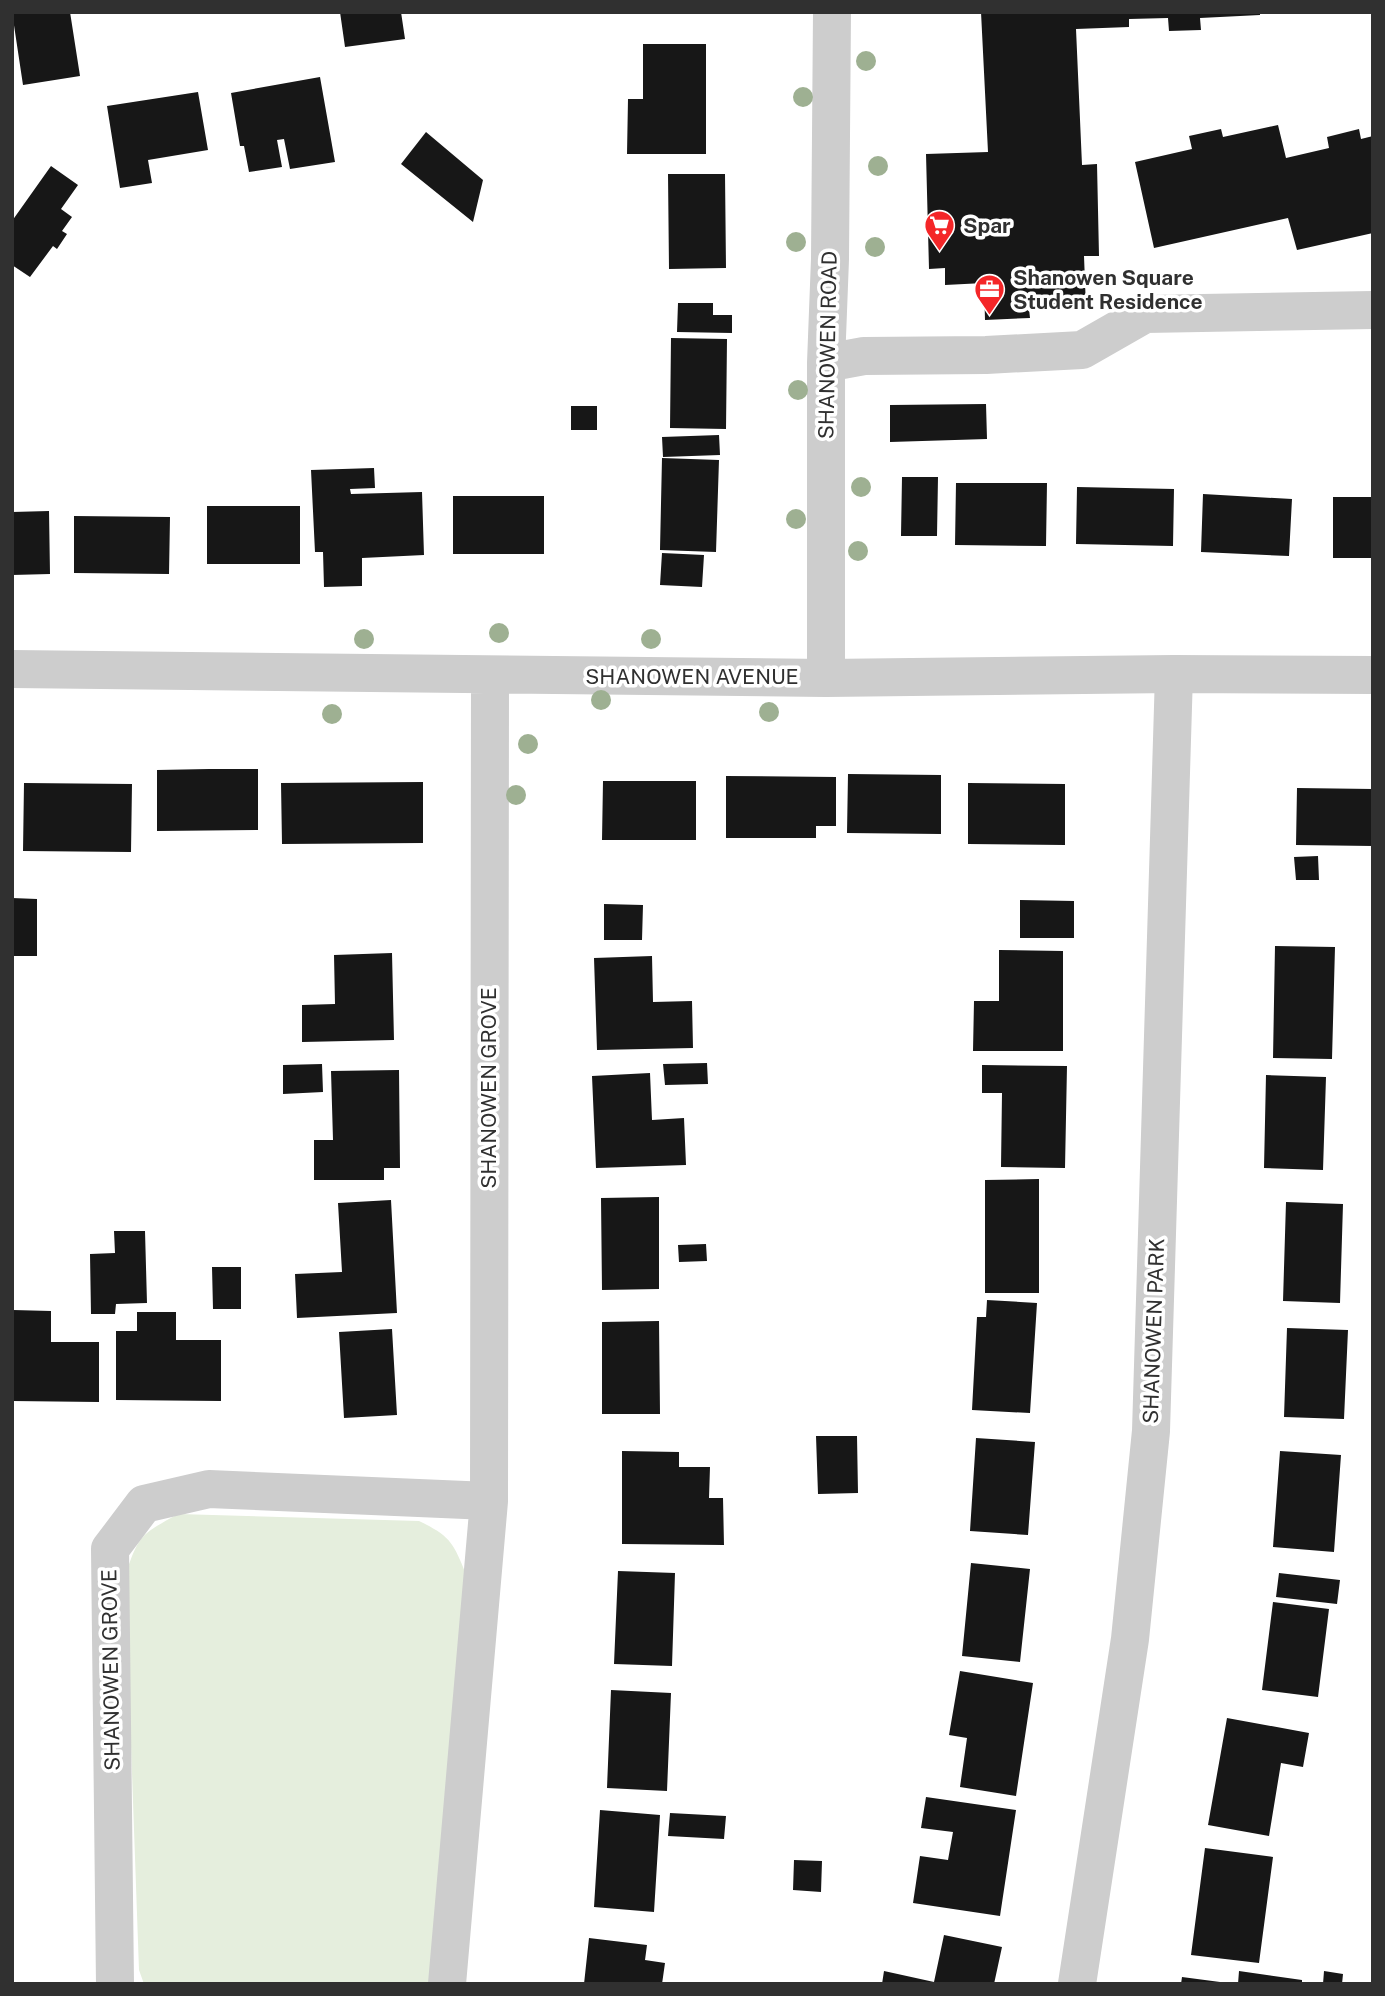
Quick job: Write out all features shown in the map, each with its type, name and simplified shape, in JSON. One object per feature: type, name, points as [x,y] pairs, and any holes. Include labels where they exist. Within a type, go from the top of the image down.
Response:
[{"type":"street","name":"SHANOWEN ROAD","points":[[826,678],[825,363],[830,259],[832,12]]},
{"type":"street","points":[[825,363],[864,356],[986,355],[1082,349],[1145,314],[1373,310]]},
{"type":"street","name":"SHANOWEN AVENUE","points":[[12,669],[826,678],[1373,675]]},
{"type":"street","name":"SHANOWEN PARK","points":[[1077,1984],[1130,1639],[1151,1431],[1174,674]]},
{"type":"street","name":"SHANOWEN GROVE","points":[[447,1984],[489,1501],[490,675]]},
{"type":"street","name":"SHANOWEN GROVE","points":[[115,1984],[110,1549],[144,1504],[209,1489],[489,1501]]},
{"type":"green space","points":[[178,1514],[419,1521],[444,1536],[458,1554],[466,1574],[430,1984],[144,1984],[139,1970],[125,1576],[142,1538]]},
{"type":"building","points":[[12,12],[70,12],[80,76],[23,85]]},
{"type":"building","points":[[340,12],[401,12],[405,39],[345,47]]},
{"type":"building","points":[[981,12],[1260,12],[1260,15],[1200,18],[1201,30],[1169,31],[1168,18],[1129,19],[1129,27],[1076,29],[1082,165],[1097,164],[1099,256],[1084,256],[1086,308],[1029,309],[1030,318],[985,320],[984,283],[945,285],[945,268],[929,269],[926,154],[988,152]]},
{"type":"building","points":[[643,44],[706,44],[706,154],[627,154],[628,99],[643,99]]},
{"type":"building","points":[[320,77],[335,162],[290,169],[284,139],[277,140],[282,167],[249,172],[244,146],[240,146],[231,93]]},
{"type":"building","points":[[198,92],[208,150],[148,160],[152,183],[120,188],[107,106]]},
{"type":"building","points":[[1278,125],[1286,158],[1329,148],[1327,137],[1359,129],[1361,139],[1373,136],[1373,233],[1297,250],[1288,218],[1154,248],[1135,162],[1192,149],[1189,136],[1221,129],[1223,137]]},
{"type":"building","points":[[426,132],[483,180],[473,222],[401,164]]},
{"type":"building","points":[[51,166],[78,185],[61,209],[72,217],[62,231],[67,234],[57,249],[53,246],[30,277],[12,265],[12,221]]},
{"type":"building","points":[[668,174],[725,174],[726,268],[669,269]]},
{"type":"building","points":[[678,303],[713,303],[713,315],[732,315],[732,333],[677,332]]},
{"type":"building","points":[[671,338],[727,339],[726,429],[670,428]]},
{"type":"building","points":[[986,404],[987,439],[890,442],[890,405]]},
{"type":"building","points":[[571,406],[597,406],[597,430],[571,430]]},
{"type":"building","points":[[719,435],[720,455],[663,457],[662,437]]},
{"type":"building","points":[[662,458],[719,460],[716,552],[660,550]]},
{"type":"building","points":[[374,468],[375,488],[350,489],[351,494],[422,492],[424,555],[362,558],[362,586],[324,587],[323,552],[315,552],[311,470]]},
{"type":"building","points":[[902,477],[938,477],[937,536],[901,536]]},
{"type":"building","points":[[956,483],[1047,483],[1046,546],[955,545]]},
{"type":"building","points":[[1077,487],[1174,489],[1173,546],[1076,544]]},
{"type":"building","points":[[1203,494],[1292,499],[1289,556],[1201,552]]},
{"type":"building","points":[[453,496],[544,496],[544,554],[453,554]]},
{"type":"building","points":[[1333,497],[1373,497],[1373,558],[1333,558]]},
{"type":"building","points":[[207,506],[300,506],[300,564],[207,564]]},
{"type":"building","points":[[49,511],[50,574],[12,575],[12,512]]},
{"type":"building","points":[[74,516],[170,517],[169,574],[74,573]]},
{"type":"building","points":[[662,553],[704,555],[702,587],[660,585]]},
{"type":"building","points":[[258,769],[258,830],[157,831],[157,770]]},
{"type":"building","points":[[848,774],[941,775],[941,834],[847,833]]},
{"type":"building","points":[[726,776],[836,777],[836,826],[816,826],[816,838],[726,838]]},
{"type":"building","points":[[603,781],[696,781],[696,840],[602,840]]},
{"type":"building","points":[[423,782],[423,843],[282,844],[281,783]]},
{"type":"building","points":[[24,783],[132,784],[131,852],[23,851]]},
{"type":"building","points":[[968,783],[1065,784],[1065,845],[968,844]]},
{"type":"building","points":[[1297,788],[1373,789],[1373,846],[1296,845]]},
{"type":"building","points":[[1318,856],[1319,880],[1296,880],[1294,857]]},
{"type":"building","points":[[12,898],[37,899],[37,956],[12,956]]},
{"type":"building","points":[[1020,900],[1074,901],[1074,938],[1020,938]]},
{"type":"building","points":[[604,904],[643,905],[642,940],[604,940]]},
{"type":"building","points":[[1275,946],[1335,947],[1332,1059],[1273,1058]]},
{"type":"building","points":[[999,950],[1063,951],[1063,1051],[973,1051],[974,1001],[999,1001]]},
{"type":"building","points":[[392,953],[394,1040],[302,1042],[302,1005],[335,1004],[334,955]]},
{"type":"building","points":[[652,956],[653,1002],[692,1001],[693,1048],[597,1050],[594,958]]},
{"type":"building","points":[[707,1063],[708,1084],[665,1085],[663,1064]]},
{"type":"building","points":[[322,1064],[323,1092],[283,1094],[283,1065]]},
{"type":"building","points":[[982,1065],[1067,1066],[1065,1168],[1001,1167],[1002,1093],[982,1093]]},
{"type":"building","points":[[399,1070],[400,1168],[384,1168],[384,1180],[314,1180],[314,1140],[333,1140],[331,1071]]},
{"type":"building","points":[[650,1073],[652,1120],[684,1118],[686,1165],[596,1168],[592,1076]]},
{"type":"building","points":[[1266,1075],[1326,1077],[1323,1170],[1264,1168]]},
{"type":"building","points":[[1039,1179],[1039,1293],[985,1293],[985,1180]]},
{"type":"building","points":[[659,1197],[659,1289],[602,1290],[601,1198]]},
{"type":"building","points":[[391,1200],[397,1313],[297,1318],[295,1274],[342,1272],[338,1203]]},
{"type":"building","points":[[1286,1202],[1343,1204],[1340,1303],[1283,1301]]},
{"type":"building","points":[[114,1231],[145,1231],[147,1303],[116,1304],[115,1314],[91,1314],[90,1254],[115,1253]]},
{"type":"building","points":[[706,1244],[707,1261],[679,1262],[678,1245]]},
{"type":"building","points":[[212,1267],[241,1267],[241,1309],[213,1309]]},
{"type":"building","points":[[987,1300],[1037,1303],[1030,1413],[972,1410],[977,1317],[986,1317]]},
{"type":"building","points":[[13,1310],[51,1311],[51,1342],[99,1342],[99,1402],[12,1401]]},
{"type":"building","points":[[137,1312],[176,1312],[176,1340],[221,1340],[221,1401],[116,1400],[116,1331],[137,1331]]},
{"type":"building","points":[[659,1321],[660,1414],[602,1414],[602,1322]]},
{"type":"building","points":[[1287,1328],[1348,1330],[1344,1419],[1284,1417]]},
{"type":"building","points":[[392,1329],[397,1415],[344,1418],[339,1332]]},
{"type":"building","points":[[816,1436],[857,1436],[858,1493],[818,1494]]},
{"type":"building","points":[[976,1438],[1035,1442],[1028,1535],[970,1531]]},
{"type":"building","points":[[622,1451],[679,1452],[679,1467],[710,1467],[709,1498],[723,1498],[724,1545],[622,1544]]},
{"type":"building","points":[[1280,1451],[1341,1455],[1334,1552],[1273,1547]]},
{"type":"building","points":[[971,1563],[1030,1569],[1020,1662],[962,1656]]},
{"type":"building","points":[[618,1571],[675,1573],[672,1666],[614,1664]]},
{"type":"building","points":[[1279,1573],[1340,1580],[1337,1604],[1276,1597]]},
{"type":"building","points":[[1273,1602],[1329,1609],[1318,1697],[1262,1690]]},
{"type":"building","points":[[960,1671],[1033,1683],[1016,1796],[960,1787],[967,1738],[949,1735]]},
{"type":"building","points":[[611,1690],[671,1693],[667,1791],[607,1788]]},
{"type":"building","points":[[1227,1718],[1309,1733],[1303,1767],[1281,1763],[1269,1836],[1208,1825]]},
{"type":"building","points":[[926,1797],[1016,1810],[1000,1916],[913,1903],[920,1856],[948,1860],[953,1832],[921,1828]]},
{"type":"building","points":[[600,1810],[660,1815],[654,1912],[594,1907]]},
{"type":"building","points":[[670,1813],[726,1816],[724,1839],[668,1836]]},
{"type":"building","points":[[1205,1848],[1273,1857],[1259,1963],[1191,1955]]},
{"type":"building","points":[[794,1860],[822,1861],[821,1892],[793,1890]]},
{"type":"building","points":[[944,1935],[1002,1947],[994,1984],[882,1984],[884,1971],[934,1982]]},
{"type":"building","points":[[589,1938],[647,1945],[645,1960],[665,1963],[662,1984],[584,1984]]},
{"type":"building","points":[[1239,1971],[1302,1980],[1302,1984],[1238,1984]]},
{"type":"building","points":[[1324,1971],[1343,1974],[1342,1984],[1323,1984]]},
{"type":"building","points":[[1182,1977],[1220,1982],[1220,1984],[1181,1984]]},
{"type":"place","name":"Spar","points":[[940,253]]},
{"type":"place","name":"Shanowen Square Student Residence","points":[[990,317]]}]
